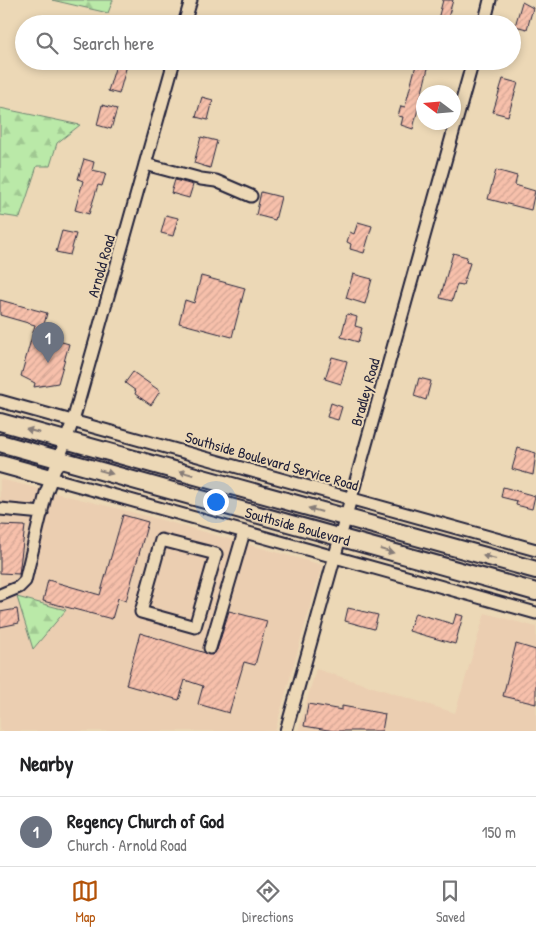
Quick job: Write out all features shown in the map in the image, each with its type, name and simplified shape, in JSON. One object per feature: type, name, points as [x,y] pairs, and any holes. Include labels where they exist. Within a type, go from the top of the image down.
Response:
[{"type":"highway","name":"Southside Boulevard","points":[[0,422],[536,570]]},
{"type":"highway","name":"Southside Boulevard","points":[[0,443],[536,592]]},
{"type":"highway","points":[[0,464],[51,478]]},
{"type":"street","points":[[187,15],[191,0]]},
{"type":"street","points":[[486,15],[490,0]]},
{"type":"street","name":"Arnold Road","points":[[0,595],[19,587],[25,581],[51,478],[73,421],[171,70]]},
{"type":"street","name":"Bradley Road","points":[[286,731],[470,70]]},
{"type":"street","points":[[145,164],[201,179],[216,181],[250,196]]},
{"type":"street","name":"Southside Boulevard Service Road","points":[[0,401],[536,550]]},
{"type":"street","points":[[51,478],[536,613]]},
{"type":"street","points":[[0,509],[42,512]]},
{"type":"street","points":[[210,648],[244,532]]},
{"type":"street","points":[[162,540],[216,554],[206,589],[195,627],[141,612],[162,540]]},
{"type":"street","points":[[206,589],[226,594]]},
{"type":"shaded area","points":[[0,479],[151,517],[322,565],[275,731],[0,731]]},
{"type":"shaded area","points":[[485,613],[536,627],[536,731],[298,731],[316,669],[455,713]]},
{"type":"green space","points":[[52,0],[113,0],[108,13]]},
{"type":"green space","points":[[0,108],[80,125],[57,143],[50,166],[37,166],[20,218],[0,215]]},
{"type":"green space","points":[[17,597],[66,610],[33,649]]},
{"type":"building","points":[[443,0],[453,0],[449,15],[439,15]]},
{"type":"building","points":[[522,2],[533,8],[527,29],[521,28],[521,15],[518,15]]},
{"type":"building","points":[[115,70],[126,70],[119,94],[108,91]]},
{"type":"building","points":[[415,70],[428,70],[424,85],[416,85],[416,117],[413,129],[401,125],[403,117],[398,116],[401,106],[405,107]]},
{"type":"building","points":[[503,79],[518,83],[508,116],[493,112]]},
{"type":"building","points":[[202,97],[213,100],[208,120],[196,117]]},
{"type":"building","points":[[102,105],[117,109],[111,129],[97,125]]},
{"type":"building","points":[[201,137],[217,141],[210,168],[194,163]]},
{"type":"building","points":[[84,159],[94,162],[92,170],[106,173],[102,186],[98,185],[89,214],[75,210],[83,181],[78,179]]},
{"type":"building","points":[[496,170],[517,176],[515,185],[535,191],[531,210],[488,199]]},
{"type":"building","points":[[175,180],[193,185],[189,198],[171,193]]},
{"type":"building","points":[[261,192],[281,197],[275,220],[256,215]]},
{"type":"building","points":[[166,215],[178,218],[173,236],[161,233]]},
{"type":"building","points":[[358,222],[372,226],[364,253],[350,249],[351,244],[347,242],[350,232],[354,234]]},
{"type":"building","points":[[62,231],[76,234],[70,255],[56,252]]},
{"type":"building","points":[[453,253],[467,257],[466,262],[470,263],[463,285],[457,284],[452,301],[440,298]]},
{"type":"building","points":[[353,274],[372,279],[365,304],[346,298]]},
{"type":"building","points":[[201,276],[245,288],[232,337],[179,323],[185,300],[194,303]]},
{"type":"building","points":[[0,300],[47,313],[41,336],[69,344],[58,383],[34,387],[35,383],[21,376],[35,325],[0,315]]},
{"type":"building","points":[[347,314],[357,317],[355,326],[362,328],[358,342],[341,337]]},
{"type":"building","points":[[332,357],[347,361],[341,384],[325,379]]},
{"type":"building","points":[[133,372],[160,391],[151,405],[135,394],[136,391],[125,383]]},
{"type":"building","points":[[419,378],[431,381],[426,400],[414,396]]},
{"type":"building","points":[[331,403],[342,407],[338,420],[327,417]]},
{"type":"building","points":[[518,448],[536,453],[533,475],[512,469]]},
{"type":"building","points":[[503,487],[535,496],[532,509],[516,505],[517,501],[501,497]]},
{"type":"building","points":[[123,515],[148,522],[126,601],[118,598],[112,619],[43,601],[48,580],[100,595]]},
{"type":"building","points":[[0,525],[25,526],[19,574],[0,573]]},
{"type":"building","points":[[348,608],[378,615],[374,629],[345,621]]},
{"type":"building","points":[[17,609],[19,623],[0,627],[0,612]]},
{"type":"building","points":[[229,611],[267,621],[255,665],[244,662],[229,713],[198,704],[203,686],[185,680],[179,700],[126,685],[140,633],[212,655],[217,650]]},
{"type":"building","points":[[415,613],[453,624],[456,614],[463,616],[455,644],[409,631]]},
{"type":"building","points":[[516,644],[536,650],[536,704],[503,696]]},
{"type":"building","points":[[308,704],[342,710],[342,706],[385,714],[382,731],[334,731],[304,726]]},
{"type":"place","name":"Regency Church of God","points":[[48,363]]}]
